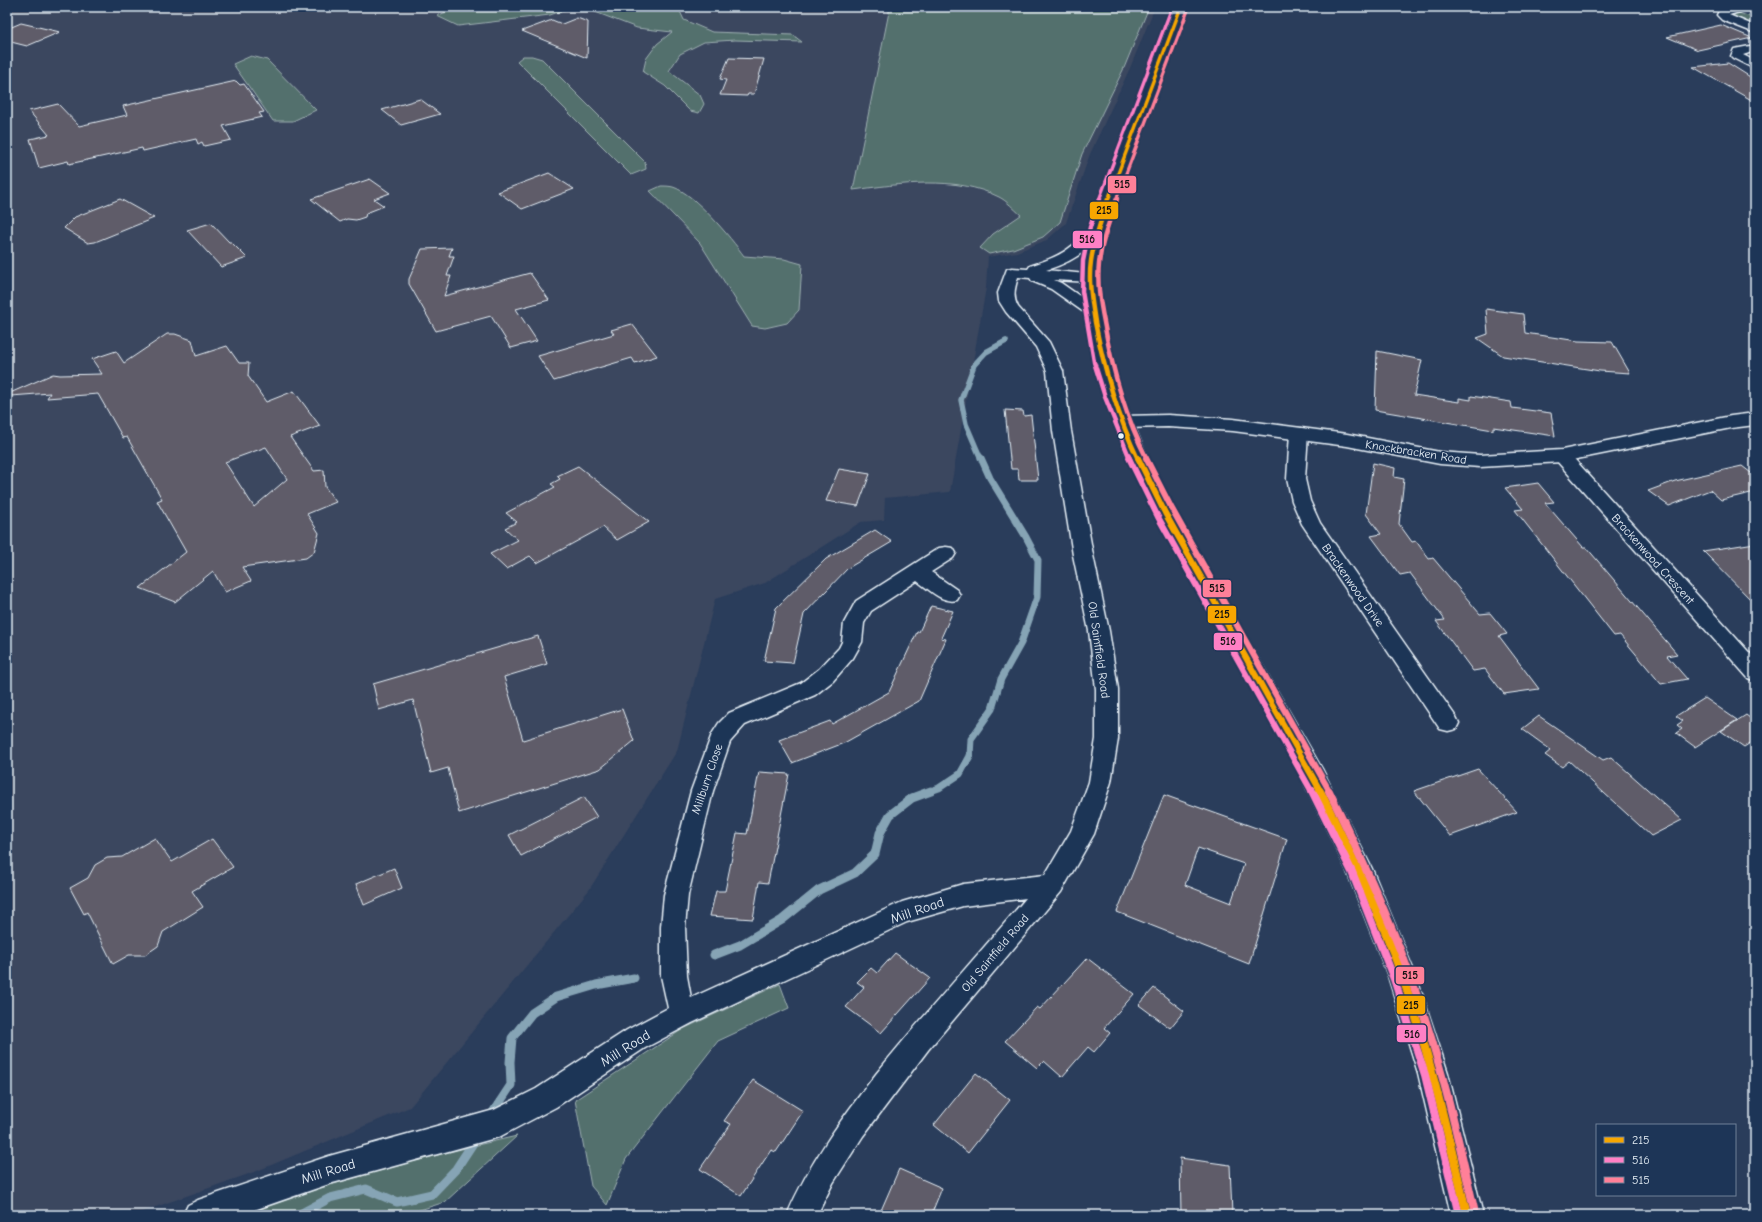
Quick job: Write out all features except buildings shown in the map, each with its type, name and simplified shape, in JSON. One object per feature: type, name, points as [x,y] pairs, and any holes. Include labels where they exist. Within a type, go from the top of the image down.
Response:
[{"type":"main road","points":[[1181,7],[1112,187],[1098,230],[1091,262],[1090,290],[1102,360],[1112,394],[1123,422],[1137,456],[1165,513],[1313,776],[1359,869],[1402,976],[1433,1073],[1467,1215]]},
{"type":"main road","name":"Knockbracken Road","points":[[1123,422],[1156,421],[1225,424],[1299,433],[1440,458],[1480,461],[1562,456],[1731,422],[1755,419]]},
{"type":"street","points":[[1755,15],[1743,8],[1722,13],[1722,15],[1726,18],[1755,30]]},
{"type":"street","points":[[1755,48],[1738,50],[1737,56],[1755,66]]},
{"type":"street","points":[[1018,272],[1066,258],[1088,241],[1098,230]]},
{"type":"street","points":[[1018,272],[1090,278]]},
{"type":"street","points":[[1018,272],[1056,286],[1093,312]]},
{"type":"street","name":"Old Saintfield Road","points":[[802,1215],[823,1173],[853,1126],[919,1041],[1052,885],[1082,834],[1100,782],[1107,738],[1107,688],[1099,631],[1083,555],[1062,431],[1055,371],[1044,345],[1011,309],[1007,301],[1006,293],[1018,272]]},
{"type":"street","name":"Brackenwood Drive","points":[[1299,433],[1296,479],[1301,500],[1311,524],[1448,723]]},
{"type":"street","name":"Brackenwood Crescent","points":[[1562,456],[1751,664]]},
{"type":"street","name":"Millburn Close","points":[[682,1014],[674,976],[673,926],[676,895],[702,791],[720,740],[727,729],[737,719],[808,689],[826,675],[846,653],[852,642],[854,624],[863,606],[946,553]]},
{"type":"street","points":[[917,571],[950,595]]},
{"type":"street","name":"Mill Road","points":[[198,1215],[330,1170],[499,1123],[546,1098],[636,1039],[682,1014],[902,913],[963,895],[1052,885]]},
{"type":"shaded area","points":[[7,7],[1155,7],[1130,68],[1090,154],[1066,223],[1047,240],[1017,252],[988,257],[986,288],[950,492],[885,498],[884,520],[861,522],[765,583],[715,599],[677,751],[589,890],[410,1107],[257,1171],[133,1215],[7,1215]]},
{"type":"green space","points":[[457,7],[573,7],[550,15],[458,26],[437,16]]},
{"type":"green space","points":[[582,7],[678,7],[684,20],[712,32],[793,35],[802,42],[735,40],[704,42],[680,54],[669,71],[700,95],[704,104],[699,113],[690,111],[665,86],[643,72],[646,59],[657,44],[672,32],[637,28]]},
{"type":"green space","points":[[890,7],[1149,7],[1124,68],[1082,154],[1060,222],[1043,237],[1013,249],[989,254],[980,248],[993,234],[1021,215],[999,197],[982,190],[964,186],[927,183],[889,185],[853,190]]},
{"type":"green space","points":[[1738,13],[1755,18],[1755,27],[1734,19],[1728,14]]},
{"type":"green space","points":[[251,56],[267,60],[316,110],[293,121],[273,121],[233,64]]},
{"type":"green space","points":[[523,56],[532,56],[542,59],[645,162],[646,169],[631,175],[517,61]]},
{"type":"green space","points":[[661,186],[673,187],[682,191],[691,198],[712,217],[744,256],[784,259],[802,264],[799,310],[787,323],[765,328],[752,326],[700,243],[650,191]]},
{"type":"green space","points":[[780,984],[789,1008],[718,1041],[626,1159],[607,1205],[591,1186],[575,1100],[683,1029]]},
{"type":"green space","points":[[517,1136],[445,1202],[404,1215],[233,1215],[374,1172]]},
{"type":"waterway","points":[[981,459],[966,424],[961,400],[974,365],[986,352],[1006,341]]},
{"type":"waterway","points":[[928,792],[939,788],[960,774],[970,756],[971,739],[992,709],[1001,679],[1021,643],[1037,597],[1038,560],[1026,537],[990,478],[981,458]]},
{"type":"waterway","points":[[714,955],[740,945],[782,920],[819,890],[855,873],[875,854],[880,833],[890,815],[912,798],[931,791]]},
{"type":"waterway","points":[[490,1117],[511,1085],[510,1062],[512,1038],[532,1013],[556,997],[596,985],[634,978]]},
{"type":"waterway","points":[[298,1215],[330,1198],[366,1189],[397,1202],[432,1194],[456,1169],[477,1137]]},
{"type":"transit line","name":"516","points":[[1172,7],[1090,227],[1083,261],[1082,291],[1094,362],[1105,397],[1130,459],[1158,517],[1306,780],[1352,872],[1394,979],[1425,1075],[1459,1215]]},
{"type":"transit line","name":"215","points":[[1181,7],[1112,187],[1098,229],[1091,262],[1090,290],[1102,360],[1112,394],[1137,456],[1165,513],[1313,776],[1359,869],[1402,976],[1433,1073],[1467,1215]]},
{"type":"transit line","name":"515","points":[[1188,10],[1106,231],[1099,263],[1098,289],[1110,358],[1120,391],[1144,453],[1172,509],[1320,772],[1366,866],[1409,973],[1441,1071],[1475,1213]]}]
